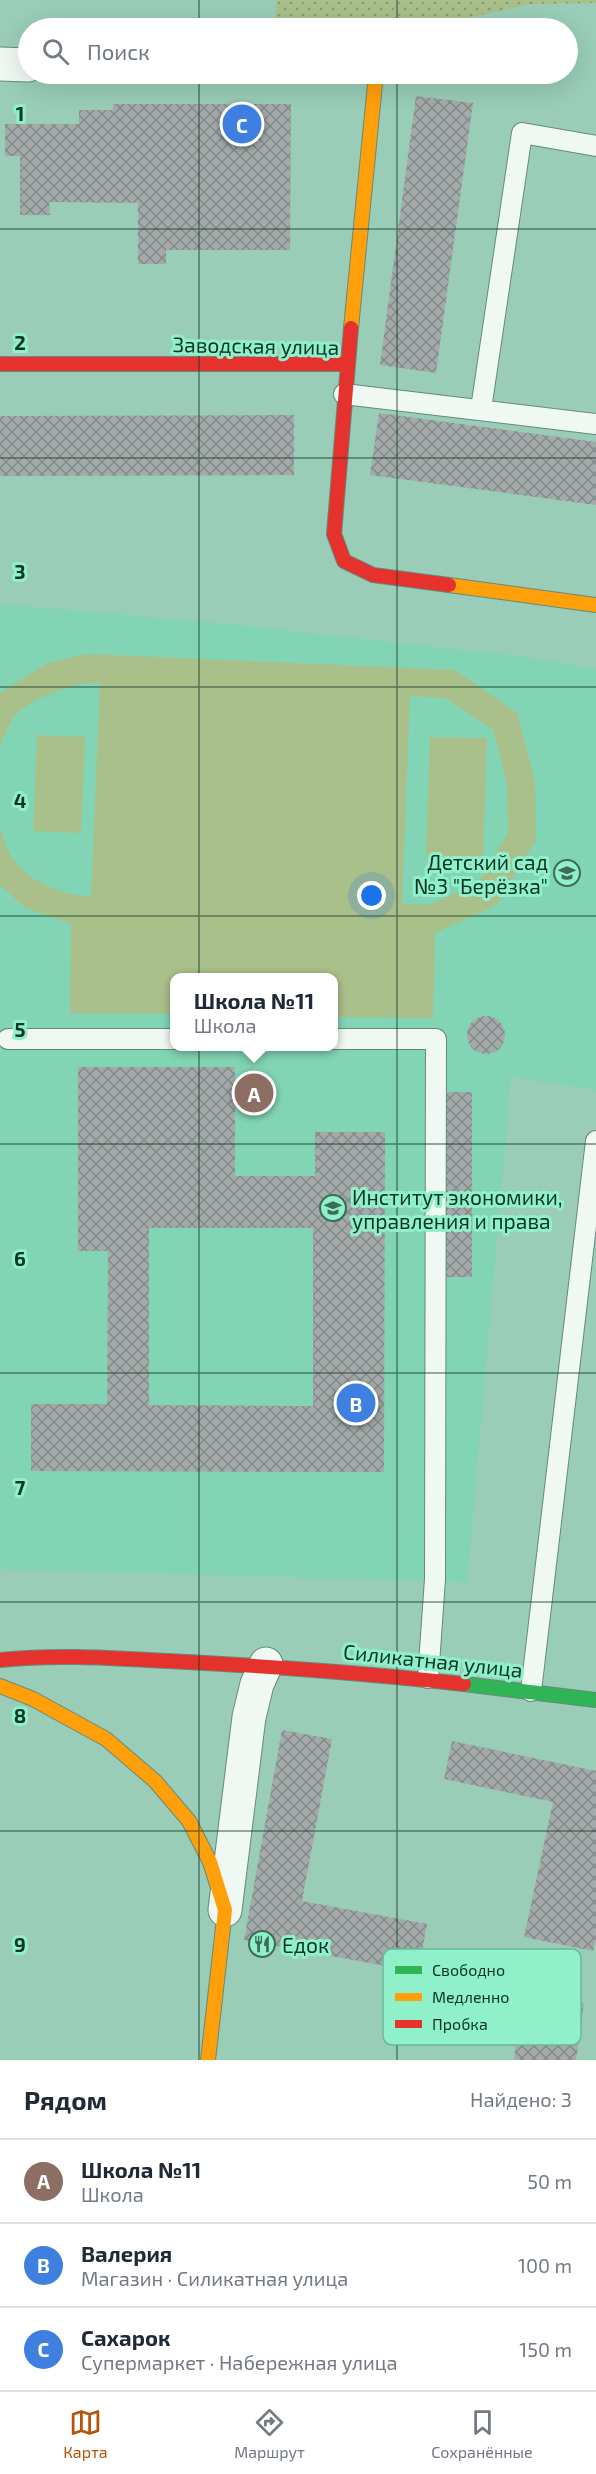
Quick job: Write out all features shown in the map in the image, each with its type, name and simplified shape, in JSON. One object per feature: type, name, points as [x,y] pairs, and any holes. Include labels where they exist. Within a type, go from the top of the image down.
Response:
[{"type":"street","points":[[0,64],[18,65]]},
{"type":"street","points":[[347,364],[375,84]]},
{"type":"street","name":"Заводская улица","points":[[0,364],[347,364],[334,534],[344,561],[374,574],[596,605]]},
{"type":"street","name":"Силикатная улица","points":[[0,1660],[58,1656],[266,1665],[428,1678],[596,1700]]},
{"type":"street","points":[[208,2060],[249,1717],[257,1684],[266,1665]]},
{"type":"street","points":[[0,1686],[33,1699],[106,1739],[155,1780],[189,1821],[210,1862],[225,1910]]},
{"type":"lane","points":[[481,409],[522,133],[596,146]]},
{"type":"lane","points":[[344,394],[596,424]]},
{"type":"lane","points":[[8,1039],[170,1039]]},
{"type":"lane","points":[[338,1039],[436,1039],[435,1579],[428,1678]]},
{"type":"lane","points":[[531,1691],[596,1141]]},
{"type":"shaded area","points":[[276,0],[596,0],[596,3],[532,4],[467,18],[275,18]]},
{"type":"shaded area","points":[[0,604],[227,624],[519,656],[596,669],[596,1090],[511,1077],[467,1582],[0,1569]]},
{"type":"shaded area","points":[[87,654],[455,670],[517,713],[535,780],[536,840],[497,905],[435,933],[433,1018],[338,1017],[338,973],[170,973],[170,1014],[70,1013],[71,924],[24,907],[0,885],[0,827],[8,851],[24,872],[57,890],[80,896],[91,896],[100,683],[78,685],[39,699],[18,713],[12,720],[0,745],[0,693],[45,664]],"holes":[[[410,696],[445,698],[493,730],[507,784],[508,833],[478,883],[429,905],[402,904]]]},
{"type":"shaded area","points":[[37,735],[85,737],[81,833],[33,831]]},
{"type":"shaded area","points":[[430,737],[487,738],[483,858],[426,856]]},
{"type":"building","points":[[416,96],[473,103],[436,373],[380,365]]},
{"type":"building","points":[[113,104],[291,104],[290,250],[166,250],[166,264],[138,264],[138,203],[49,202],[50,215],[20,215],[20,156],[5,156],[5,124],[79,124],[79,110],[113,110]]},
{"type":"building","points":[[379,413],[596,442],[596,505],[370,475]]},
{"type":"building","points":[[294,415],[294,475],[0,476],[0,416]]},
{"type":"building","points":[[486,1016],[499,1022],[505,1035],[499,1048],[486,1054],[473,1048],[467,1035],[473,1022]]},
{"type":"building","points":[[78,1067],[235,1067],[235,1176],[315,1176],[315,1132],[385,1132],[384,1472],[31,1471],[31,1404],[107,1404],[108,1251],[78,1251]],"holes":[[[149,1228],[313,1228],[313,1406],[149,1405]]]},
{"type":"building","points":[[443,1092],[472,1092],[472,1277],[443,1277]]},
{"type":"building","points":[[282,1730],[332,1739],[302,1901],[427,1924],[422,1949],[383,1949],[383,1966],[244,1940]]},
{"type":"building","points":[[452,1741],[596,1771],[596,1938],[593,1951],[524,1937],[553,1802],[444,1779]]},
{"type":"building","points":[[581,2003],[584,2003],[581,2024]]},
{"type":"building","points":[[516,2045],[578,2045],[576,2060],[514,2060]]},
{"type":"traffic: fast","points":[[464,1684],[596,1700]]},
{"type":"traffic: slow","points":[[351,328],[375,84]]},
{"type":"traffic: slow","points":[[449,585],[596,605]]},
{"type":"traffic: slow","points":[[0,1686],[33,1699],[106,1739],[155,1781],[189,1821],[210,1862],[225,1910],[208,2060]]},
{"type":"traffic: jam","points":[[351,328],[334,534],[344,561],[373,575],[449,585]]},
{"type":"traffic: jam","points":[[0,364],[347,364]]},
{"type":"traffic: jam","points":[[0,1660],[63,1657],[126,1659],[316,1670],[464,1684]]},
{"type":"place","name":"Сахарок","points":[[242,124]]},
{"type":"place","name":"Детский сад №3 \"Берёзка\"","points":[[567,873]]},
{"type":"place","name":"Школа №11","points":[[254,1093]]},
{"type":"place","name":"Институт экономики, управления и права","points":[[333,1208]]},
{"type":"place","name":"Валерия","points":[[356,1403]]},
{"type":"place","name":"Едок","points":[[262,1944]]}]
